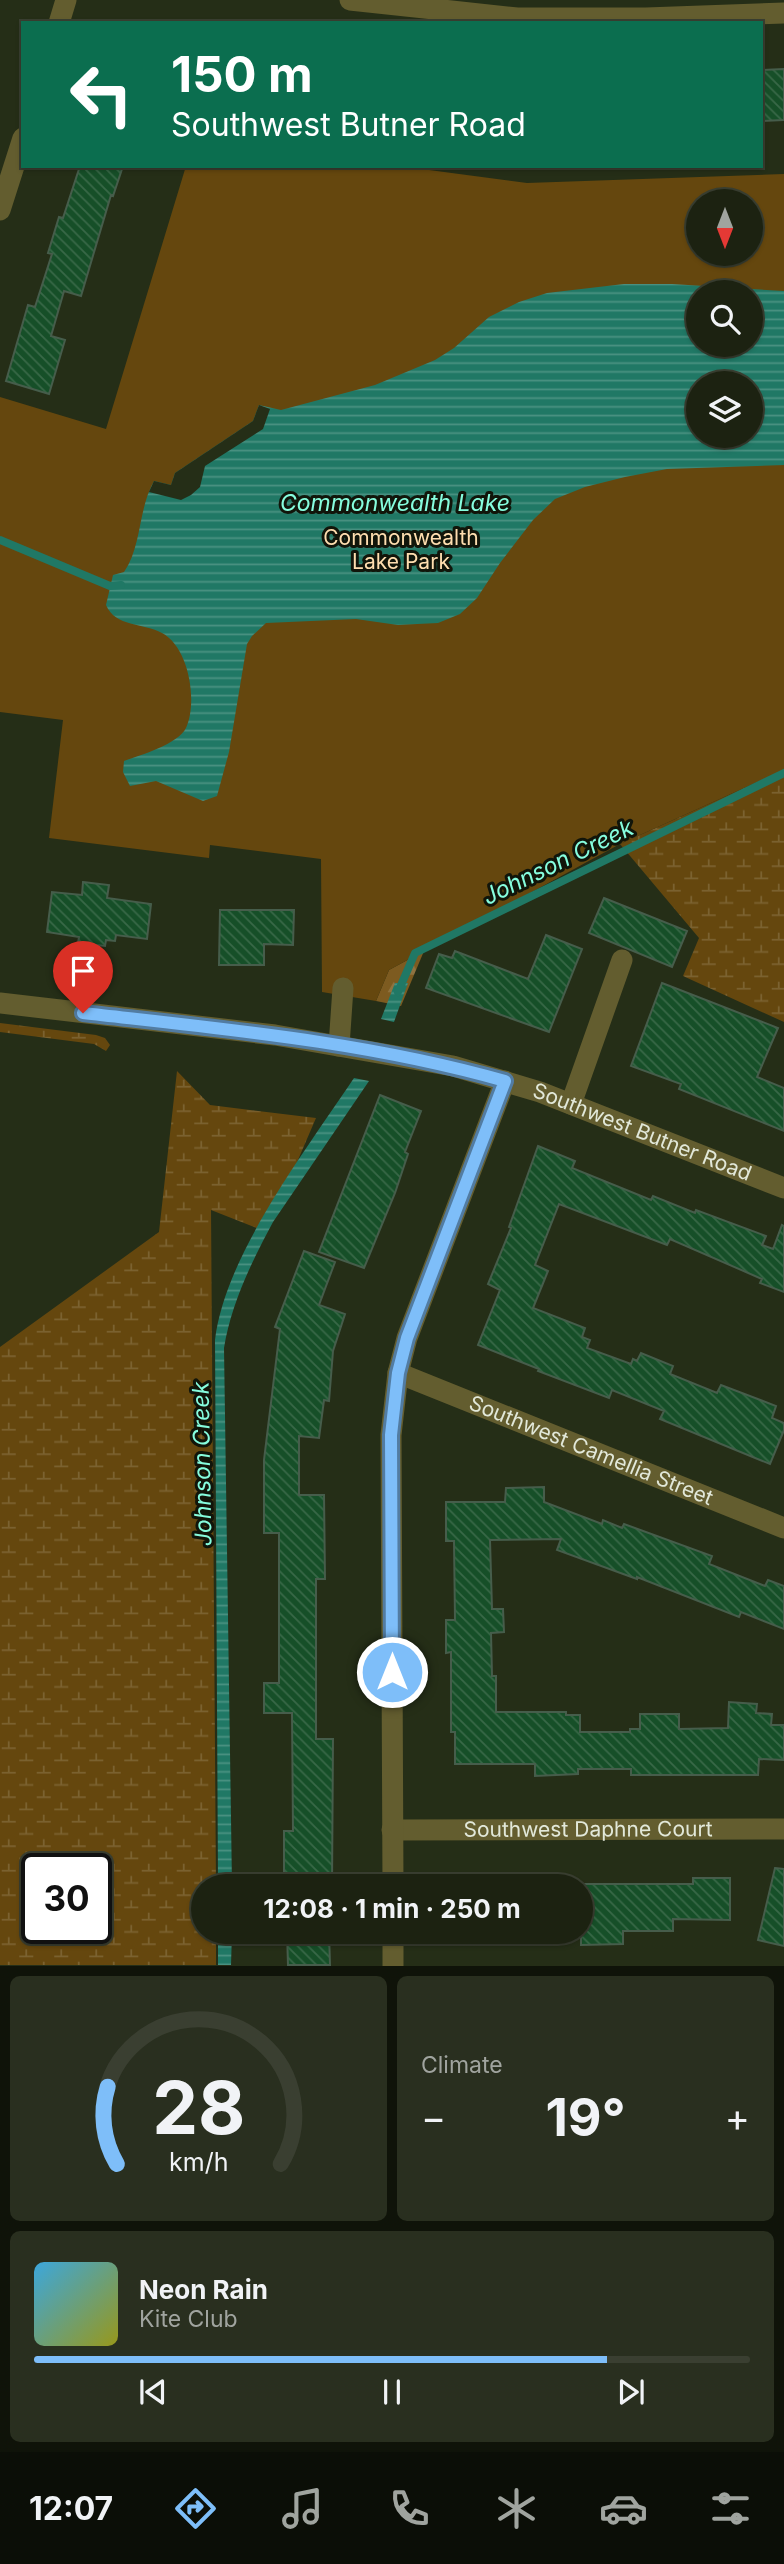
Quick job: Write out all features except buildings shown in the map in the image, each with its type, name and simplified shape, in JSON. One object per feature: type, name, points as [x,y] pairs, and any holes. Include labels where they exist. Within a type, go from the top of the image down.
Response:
[{"type":"street","points":[[60,21],[66,0]]},
{"type":"street","points":[[350,0],[517,18],[646,18],[784,13]]},
{"type":"street","points":[[0,210],[21,144]]},
{"type":"street","points":[[571,1104],[622,960]]},
{"type":"street","points":[[339,1046],[343,988]]},
{"type":"street","name":"Southwest Butner Road","points":[[0,1003],[275,1035],[453,1066],[571,1104],[784,1188]]},
{"type":"street","points":[[393,1874],[391,1435],[398,1373],[407,1338],[505,1081]]},
{"type":"street","name":"Southwest Camellia Street","points":[[398,1373],[784,1528]]},
{"type":"street","name":"Southwest Daphne Court","points":[[392,1830],[784,1829]]},
{"type":"street","points":[[393,1944],[393,1965]]},
{"type":"green space","name":"Commonwealth Lake Park","points":[[185,168],[414,168],[527,183],[784,174],[784,770],[620,844],[389,970],[376,1001],[322,992],[321,859],[210,845],[209,858],[49,838],[63,720],[0,712],[0,397],[106,429]]},
{"type":"green space","points":[[784,770],[784,1022],[683,976],[699,938],[620,844]]},
{"type":"green space","points":[[424,951],[401,1006],[376,1001],[389,970]]},
{"type":"green space","points":[[0,1023],[96,1035],[105,1038],[110,1045],[106,1051],[94,1044],[0,1032]]},
{"type":"green space","points":[[177,1071],[210,1105],[316,1118],[267,1232],[211,1210],[216,1874],[191,1874],[191,1944],[216,1944],[216,1965],[0,1965],[0,1347],[159,1232]]},
{"type":"water","name":"Commonwealth Lake","points":[[624,284],[686,285],[686,357],[763,357],[763,290],[784,291],[784,465],[667,469],[585,487],[555,499],[533,520],[477,598],[460,614],[438,623],[398,625],[356,619],[266,623],[247,644],[229,752],[217,796],[203,801],[156,781],[130,786],[123,772],[124,761],[175,739],[182,734],[190,717],[189,676],[179,650],[162,633],[123,621],[110,612],[106,605],[113,575],[124,572],[130,562],[145,503],[154,481],[171,485],[175,473],[253,421],[259,405],[281,410],[375,385],[435,360],[454,348],[489,317],[519,302],[547,293]]},
{"type":"water","points":[[395,983],[408,983],[394,1022],[381,1019]]},
{"type":"water","points":[[354,1078],[369,1081],[273,1222],[250,1267],[227,1332],[224,1348],[232,1874],[218,1874],[215,1340],[222,1307],[234,1273],[270,1204]]},
{"type":"water","points":[[218,1944],[232,1944],[231,1965],[218,1965]]},
{"type":"pier","points":[[259,405],[270,409],[263,429],[205,466],[200,487],[191,495],[181,500],[149,492],[154,481],[171,485],[175,473],[253,421]]},
{"type":"waterway","points":[[0,540],[110,586],[121,585]]},
{"type":"waterway","name":"Johnson Creek","points":[[398,992],[415,953],[784,773]]},
{"type":"route","points":[[83,1013],[275,1035],[453,1066],[505,1081],[407,1338],[398,1373],[391,1435],[392,1672]]}]
